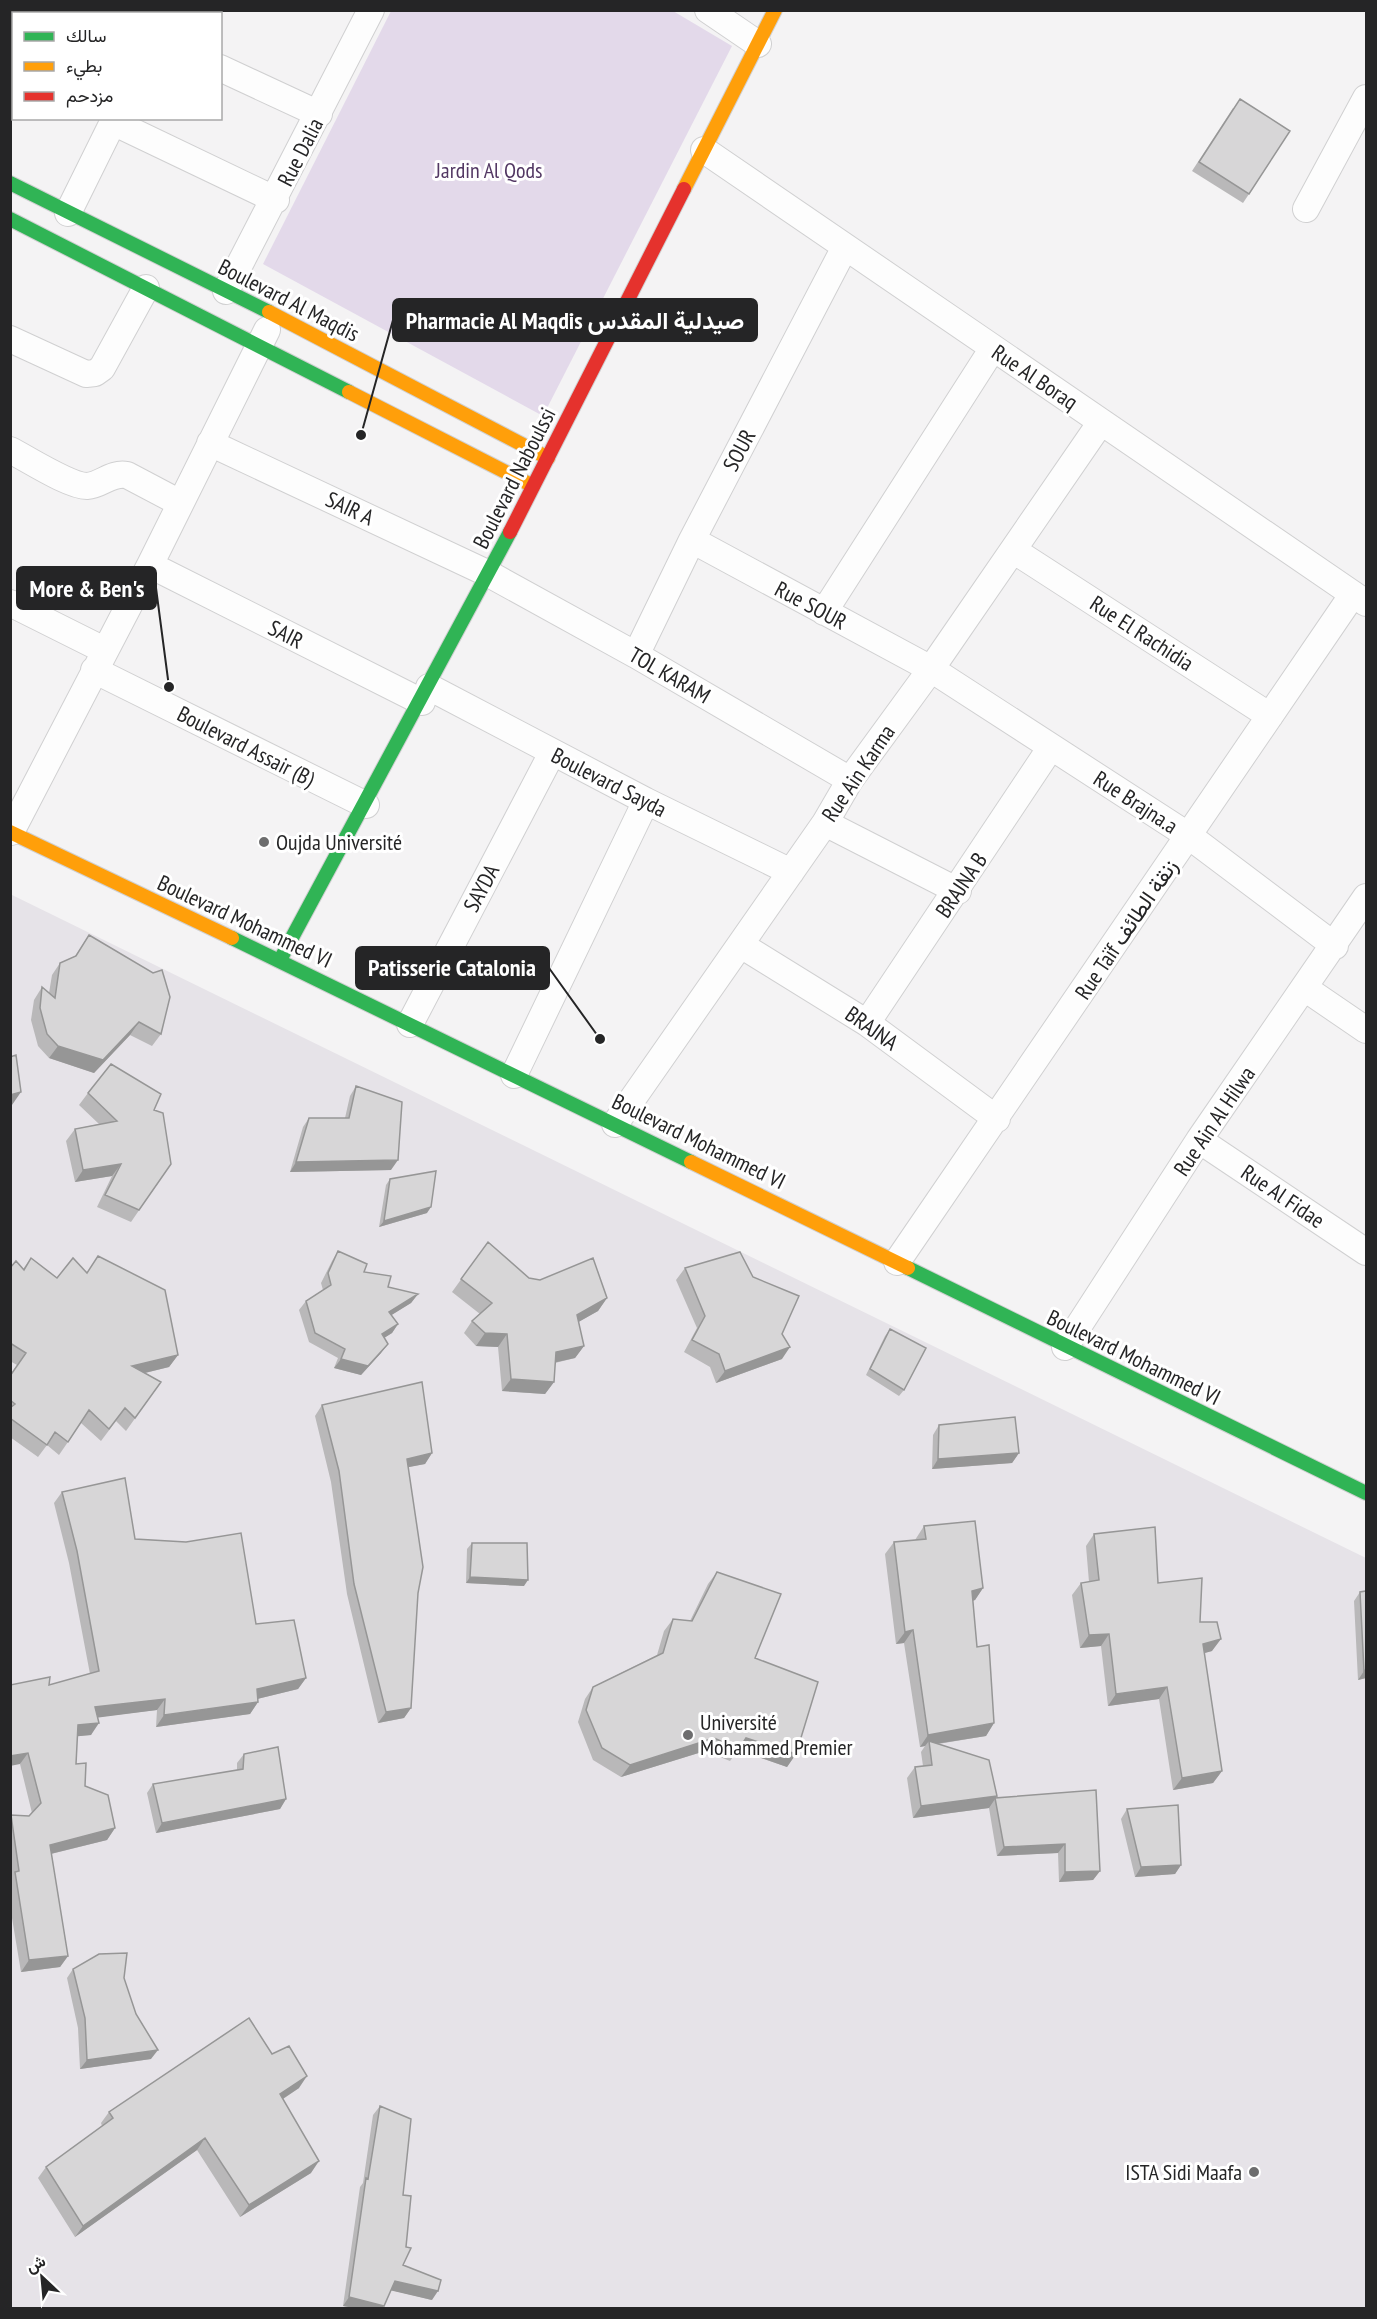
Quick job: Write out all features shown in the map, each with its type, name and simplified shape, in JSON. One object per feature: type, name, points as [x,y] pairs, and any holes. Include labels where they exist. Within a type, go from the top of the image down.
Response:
[{"type":"street","name":"Rue Dalia","points":[[226,291],[276,200],[371,10]]},
{"type":"street","points":[[708,10],[758,44]]},
{"type":"street","name":"Boulevard Naboulssi","points":[[280,960],[426,695],[776,10]]},
{"type":"street","points":[[222,69],[319,114]]},
{"type":"street","points":[[1306,209],[1366,98]]},
{"type":"street","points":[[68,213],[114,120],[276,200]]},
{"type":"street","name":"Rue Al Boraq","points":[[704,150],[1360,599]]},
{"type":"street","name":"Boulevard Al Maqdis","points":[[10,183],[274,315],[548,458]]},
{"type":"street","points":[[10,219],[533,486]]},
{"type":"street","name":"SOUR","points":[[636,655],[692,540],[845,247]]},
{"type":"street","points":[[10,339],[86,374],[95,373],[102,368],[146,288]]},
{"type":"street","points":[[10,832],[150,565],[274,315]]},
{"type":"street","points":[[824,612],[993,348]]},
{"type":"street","name":"Rue Ain Karma","points":[[615,1124],[825,823],[850,780],[931,669],[1101,422]]},
{"type":"street","name":"SAIR A","points":[[210,443],[489,574]]},
{"type":"street","points":[[10,450],[76,483],[88,486],[119,473],[180,502]]},
{"type":"street","name":"Rue SOUR","points":[[692,540],[931,669]]},
{"type":"street","name":"Rue El Rachidia","points":[[1013,550],[1270,716]]},
{"type":"street","name":"SAIR","points":[[150,565],[426,695]]},
{"type":"street","name":"TOL KARAM","points":[[489,574],[636,655],[850,780]]},
{"type":"street","name":"Rue Taïf زنقة الطائف","points":[[897,1262],[997,1119],[1270,716],[1360,599]]},
{"type":"street","name":"Boulevard Assair (B)","points":[[10,603],[99,660],[366,806]]},
{"type":"street","name":"Rue Brajna.a","points":[[931,669],[1189,836],[1335,946]]},
{"type":"street","name":"Boulevard Sayda","points":[[426,695],[552,753],[791,872]]},
{"type":"street","name":"BRAJNA B","points":[[867,1023],[958,891],[1051,747]]},
{"type":"street","name":"SAYDA","points":[[410,1024],[552,753]]},
{"type":"street","points":[[514,1075],[646,801]]},
{"type":"street","points":[[825,823],[958,891]]},
{"type":"street","name":"Boulevard Mohammed VI","points":[[10,832],[185,917],[280,960],[1366,1493]]},
{"type":"street","name":"Rue Ain Al Hilwa","points":[[1065,1347],[1199,1140],[1335,946],[1366,897]]},
{"type":"street","name":"BRAJNA","points":[[741,945],[867,1023],[997,1119]]},
{"type":"street","points":[[1306,988],[1366,1030]]},
{"type":"street","name":"Rue Al Fidae","points":[[1199,1140],[1366,1252]]},
{"type":"shaded area","name":"Université Mohammed Premier","points":[[10,894],[1366,1558],[1366,2308],[11,2308]]},
{"type":"green space","name":"Jardin Al Qods","points":[[391,11],[673,11],[732,46],[543,416],[263,264]]},
{"type":"building","points":[[1240,99],[1290,131],[1249,194],[1199,162]]},
{"type":"building","points":[[89,935],[153,973],[162,970],[170,997],[161,1034],[139,1022],[103,1060],[58,1046],[47,1034],[40,1008],[42,987],[55,998],[60,963],[76,956]]},
{"type":"building","points":[[16,1055],[21,1092],[10,1095],[10,1057]]},
{"type":"building","points":[[111,1064],[161,1094],[154,1110],[163,1113],[171,1164],[139,1210],[105,1195],[121,1164],[83,1170],[75,1129],[117,1121],[88,1093]]},
{"type":"building","points":[[356,1086],[402,1102],[398,1160],[296,1162],[309,1118],[349,1118]]},
{"type":"building","points":[[436,1171],[431,1207],[384,1221],[390,1179]]},
{"type":"building","points":[[488,1242],[529,1278],[540,1280],[593,1258],[607,1298],[577,1315],[584,1346],[556,1352],[554,1382],[511,1379],[507,1334],[485,1333],[472,1321],[492,1303],[461,1279]]},
{"type":"building","points":[[338,1251],[367,1264],[364,1272],[391,1276],[388,1287],[418,1294],[389,1312],[398,1324],[382,1334],[388,1344],[368,1366],[341,1359],[345,1349],[315,1333],[306,1301],[331,1285],[328,1273]]},
{"type":"building","points":[[740,1252],[753,1277],[799,1296],[782,1334],[790,1347],[725,1371],[719,1354],[692,1340],[705,1316],[685,1268]]},
{"type":"building","points":[[98,1256],[165,1290],[178,1355],[132,1366],[161,1382],[135,1418],[125,1408],[109,1429],[89,1410],[68,1442],[55,1432],[47,1445],[10,1418],[10,1408],[15,1404],[10,1400],[10,1376],[26,1353],[10,1343],[10,1268],[16,1261],[24,1270],[31,1258],[57,1278],[73,1258],[87,1273]]},
{"type":"building","points":[[890,1329],[926,1348],[904,1390],[870,1369]]},
{"type":"building","points":[[422,1382],[432,1453],[407,1459],[423,1567],[418,1593],[411,1708],[386,1712],[354,1584],[339,1471],[322,1405]]},
{"type":"building","points":[[1015,1417],[1019,1453],[938,1459],[939,1425]]},
{"type":"building","points":[[125,1478],[135,1539],[186,1542],[241,1533],[256,1624],[294,1620],[306,1678],[257,1689],[258,1702],[164,1715],[165,1699],[95,1707],[99,1723],[78,1725],[76,1764],[86,1763],[85,1786],[108,1795],[115,1828],[50,1845],[68,1956],[29,1960],[15,1872],[19,1871],[11,1815],[29,1816],[41,1803],[28,1753],[10,1756],[10,1685],[50,1677],[49,1685],[99,1671],[77,1551],[62,1492]]},
{"type":"building","points":[[975,1521],[983,1588],[972,1591],[977,1647],[989,1645],[994,1723],[928,1735],[913,1630],[905,1632],[894,1542],[926,1539],[924,1526]]},
{"type":"building","points":[[1155,1527],[1158,1583],[1202,1578],[1200,1622],[1217,1622],[1221,1639],[1203,1644],[1222,1771],[1182,1778],[1167,1687],[1116,1694],[1109,1634],[1089,1635],[1081,1583],[1099,1580],[1094,1534]]},
{"type":"building","points":[[472,1543],[527,1543],[528,1580],[470,1577]]},
{"type":"building","points":[[717,1572],[781,1594],[755,1658],[818,1682],[796,1754],[746,1738],[739,1749],[714,1738],[630,1765],[602,1748],[586,1710],[593,1687],[663,1653],[673,1619],[692,1621]]},
{"type":"building","points":[[1366,1591],[1366,1670],[1364,1671],[1360,1592]]},
{"type":"building","points":[[929,1741],[989,1760],[997,1796],[921,1806],[915,1767],[932,1765]]},
{"type":"building","points":[[278,1747],[286,1799],[162,1823],[153,1784],[243,1769],[244,1754]]},
{"type":"building","points":[[1096,1790],[1100,1871],[1065,1872],[1065,1844],[1004,1847],[995,1798]]},
{"type":"building","points":[[1178,1805],[1181,1865],[1141,1867],[1127,1809]]},
{"type":"building","points":[[127,1953],[124,1978],[136,2014],[158,2050],[87,2060],[85,2018],[73,1969],[99,1954]]},
{"type":"building","points":[[249,2018],[272,2054],[289,2046],[307,2076],[280,2094],[319,2161],[249,2205],[205,2138],[83,2226],[46,2167],[113,2118],[109,2112]]},
{"type":"building","points":[[380,2106],[411,2119],[403,2195],[411,2196],[406,2247],[411,2248],[403,2265],[441,2280],[438,2291],[395,2281],[384,2306],[349,2297],[366,2178],[368,2179]]},
{"type":"traffic: fast","points":[[10,183],[269,312]]},
{"type":"traffic: fast","points":[[10,219],[349,392]]},
{"type":"traffic: fast","points":[[280,960],[510,532]]},
{"type":"traffic: fast","points":[[232,938],[691,1162]]},
{"type":"traffic: fast","points":[[908,1268],[1366,1493]]},
{"type":"traffic: slow","points":[[684,189],[775,10]]},
{"type":"traffic: slow","points":[[269,312],[548,458]]},
{"type":"traffic: slow","points":[[349,392],[533,486]]},
{"type":"traffic: slow","points":[[10,832],[232,938]]},
{"type":"traffic: slow","points":[[691,1162],[908,1268]]},
{"type":"traffic: jam","points":[[510,532],[684,189]]},
{"type":"place","name":"Pharmacie Al Maqdis صيدلية المقدس","points":[[361,435]]},
{"type":"place","name":"More & Ben's","points":[[169,687]]},
{"type":"place","name":"Oujda Université","points":[[264,842]]},
{"type":"place","name":"Patisserie Catalonia","points":[[600,1039]]},
{"type":"place","name":"Université Mohammed Premier","points":[[688,1735]]},
{"type":"place","name":"ISTA Sidi Maafa","points":[[1254,2172]]}]
